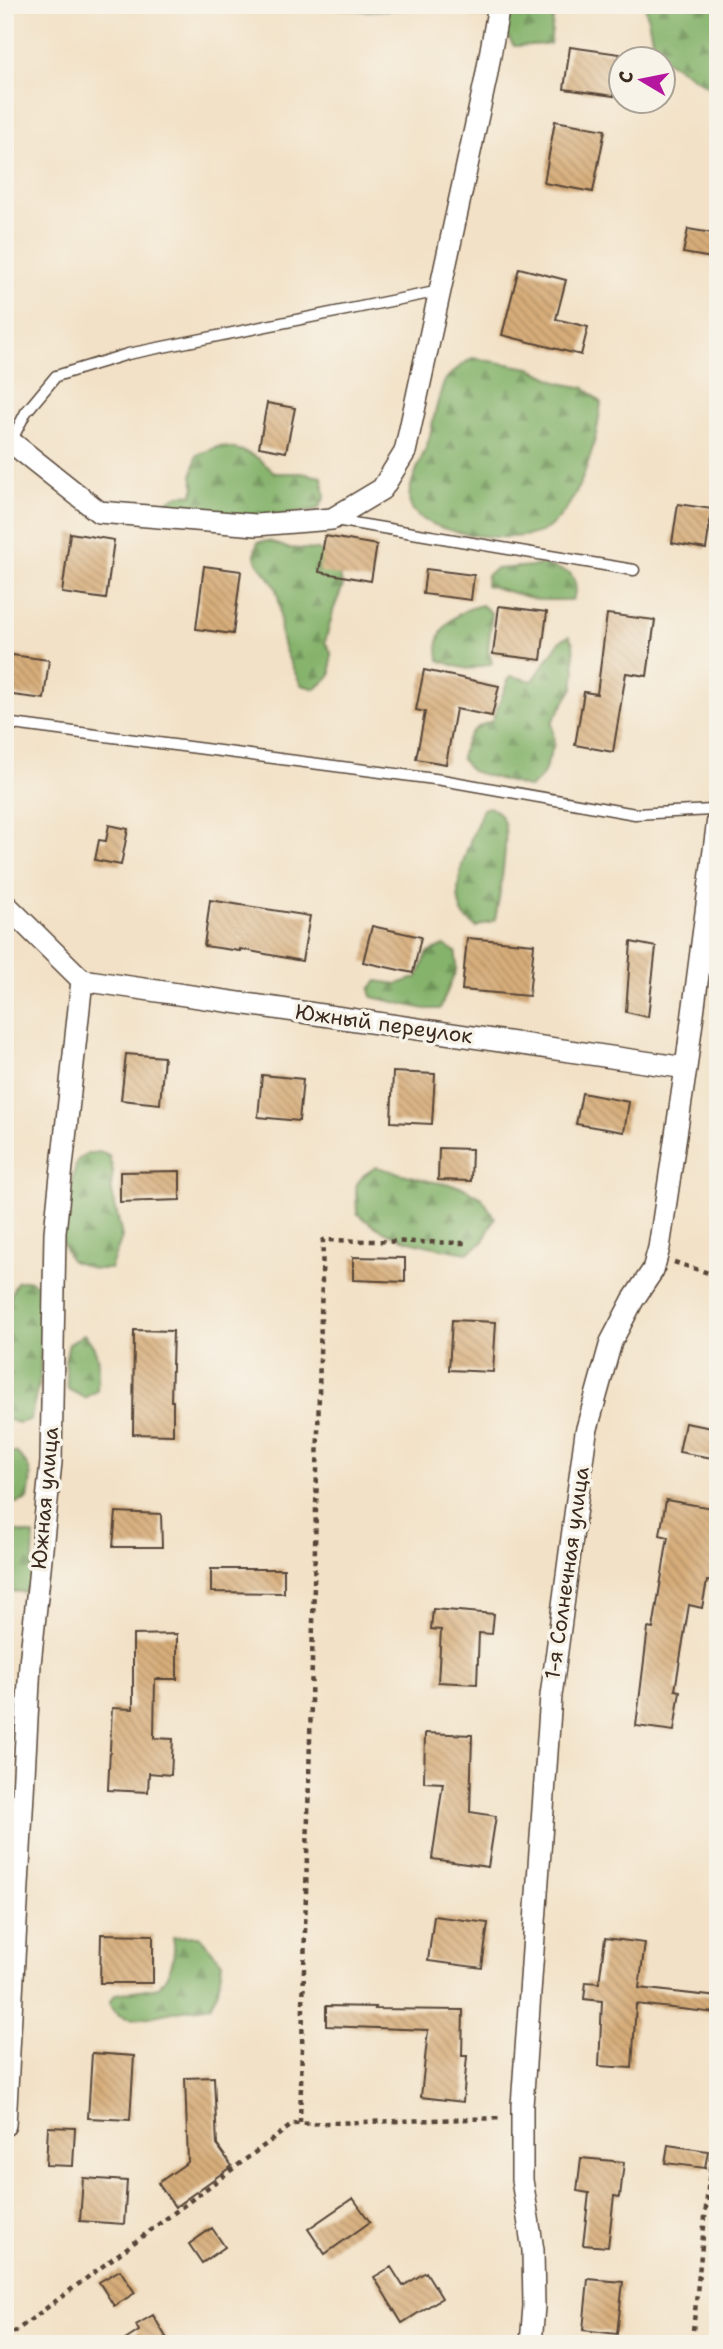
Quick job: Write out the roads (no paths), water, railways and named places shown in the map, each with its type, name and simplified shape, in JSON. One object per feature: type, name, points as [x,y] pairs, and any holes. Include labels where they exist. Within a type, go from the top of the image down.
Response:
[{"type":"street","points":[[8,447],[99,512],[256,525],[332,519],[382,489],[405,452],[486,78],[499,5]]},
{"type":"street","name":"1-я Солнечная улица","points":[[531,2344],[534,2306],[533,2250],[522,2180],[522,2117],[551,1696],[586,1432],[611,1342],[633,1300],[653,1270],[657,1256],[686,1068],[718,819]]},
{"type":"street","points":[[5,904],[82,980]]},
{"type":"street","name":"Южный переулок","points":[[82,980],[686,1068]]},
{"type":"street","name":"Южная улица","points":[[5,2125],[30,1664],[51,1462],[55,1232],[82,980]]},
{"type":"lane","points":[[8,447],[26,412],[56,376],[128,354],[440,292]]},
{"type":"lane","points":[[332,519],[634,570]]},
{"type":"lane","points":[[5,723],[442,780],[635,814],[718,808]]}]
